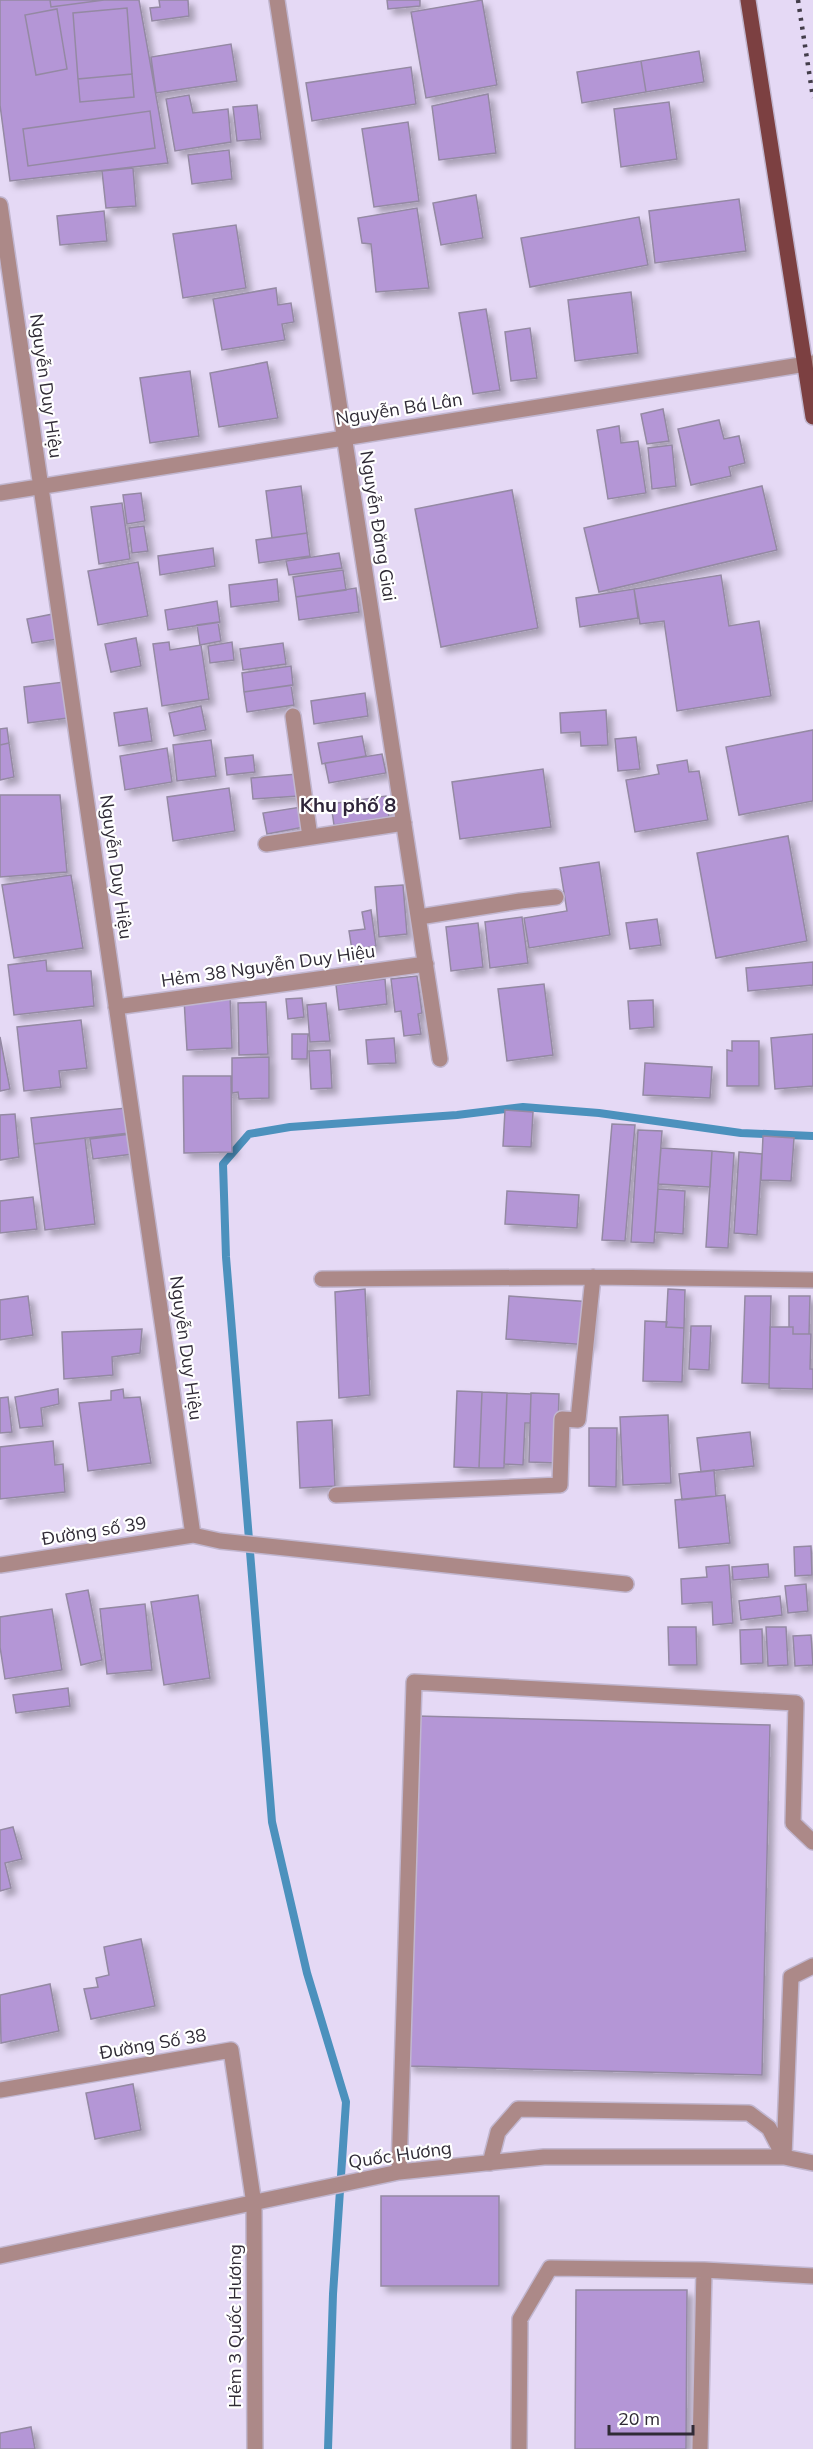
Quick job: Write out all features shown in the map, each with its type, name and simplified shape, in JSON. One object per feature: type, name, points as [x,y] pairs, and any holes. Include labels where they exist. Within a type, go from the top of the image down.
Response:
[{"type":"main road","points":[[748,0],[809,363],[813,417]]},
{"type":"street","name":"Nguyễn Đăng Giai","points":[[276,0],[440,1059]]},
{"type":"street","name":"Nguyễn Duy Hiệu","points":[[0,205],[193,1535]]},
{"type":"street","name":"Nguyễn Bá Lân","points":[[0,493],[809,363]]},
{"type":"street","points":[[292,716],[310,837]]},
{"type":"street","points":[[266,844],[404,823]]},
{"type":"street","points":[[419,917],[556,897]]},
{"type":"street","name":"Hẻm 38 Nguyễn Duy Hiệu","points":[[117,1007],[426,964]]},
{"type":"street","points":[[322,1279],[593,1277],[813,1280]]},
{"type":"street","points":[[336,1496],[560,1485],[562,1419],[578,1420],[593,1277]]},
{"type":"street","points":[[193,1535],[220,1541],[626,1584]]},
{"type":"street","name":"Đường số 39","points":[[0,1565],[193,1535]]},
{"type":"street","points":[[399,2172],[414,1682],[796,1703],[793,1824],[813,1842]]},
{"type":"street","points":[[784,2157],[791,1977],[813,1966]]},
{"type":"street","name":"Đường Số 38","points":[[0,2090],[231,2050],[254,2204]]},
{"type":"street","points":[[490,2163],[498,2132],[518,2109],[749,2113],[769,2128],[784,2157]]},
{"type":"street","name":"Quốc Hương","points":[[0,2256],[399,2172],[544,2157],[784,2157],[813,2163]]},
{"type":"street","name":"Hẻm 3 Quốc Hương","points":[[254,2204],[255,2449]]},
{"type":"street","points":[[519,2449],[520,2319],[550,2268],[704,2270],[813,2276]]},
{"type":"street","points":[[700,2449],[704,2270]]},
{"type":"building","points":[[0,0],[139,0],[168,163],[10,181],[0,105]]},
{"type":"building","points":[[50,0],[104,0],[51,7]]},
{"type":"building","points":[[159,0],[188,0],[189,16],[152,21],[150,8],[160,7]]},
{"type":"building","points":[[387,0],[420,0],[420,6],[388,9]]},
{"type":"building","points":[[482,0],[497,85],[426,98],[411,12]]},
{"type":"building","points":[[127,8],[132,74],[78,79],[73,13]]},
{"type":"building","points":[[57,9],[67,69],[36,75],[25,15]]},
{"type":"building","points":[[231,44],[237,81],[156,93],[151,57]]},
{"type":"building","points":[[699,51],[704,82],[646,92],[641,61]]},
{"type":"building","points":[[641,61],[646,92],[582,103],[577,72]]},
{"type":"building","points":[[411,67],[416,104],[312,121],[306,83]]},
{"type":"building","points":[[132,74],[134,97],[80,102],[78,79]]},
{"type":"building","points":[[488,94],[496,153],[439,160],[432,106]]},
{"type":"building","points":[[189,95],[193,113],[228,109],[231,142],[175,151],[166,99]]},
{"type":"building","points":[[669,102],[677,159],[621,167],[614,109]]},
{"type":"building","points":[[257,105],[261,139],[237,141],[233,107]]},
{"type":"building","points":[[150,111],[155,148],[28,166],[23,129]]},
{"type":"building","points":[[408,122],[419,201],[374,207],[362,129]]},
{"type":"building","points":[[229,150],[232,179],[192,184],[188,155]]},
{"type":"building","points":[[133,168],[136,206],[106,208],[102,171]]},
{"type":"building","points":[[476,195],[483,238],[441,245],[433,203]]},
{"type":"building","points":[[739,199],[746,251],[655,263],[649,211]]},
{"type":"building","points":[[417,208],[429,288],[376,292],[371,244],[362,243],[358,218]]},
{"type":"building","points":[[104,211],[107,241],[60,245],[57,216]]},
{"type":"building","points":[[639,217],[648,265],[530,287],[521,238]]},
{"type":"building","points":[[236,225],[246,288],[183,298],[173,234]]},
{"type":"building","points":[[276,288],[278,305],[291,303],[294,322],[282,324],[285,340],[222,350],[213,299]]},
{"type":"building","points":[[631,292],[638,353],[575,361],[568,300]]},
{"type":"building","points":[[486,309],[500,390],[473,394],[459,313]]},
{"type":"building","points":[[530,328],[537,378],[511,381],[505,332]]},
{"type":"building","points":[[267,362],[278,418],[219,427],[210,373]]},
{"type":"building","points":[[190,371],[199,436],[150,443],[140,378]]},
{"type":"building","points":[[663,409],[669,441],[647,444],[641,414]]},
{"type":"building","points":[[719,420],[724,439],[739,436],[745,463],[729,467],[731,476],[691,485],[678,429]]},
{"type":"building","points":[[619,426],[621,443],[638,441],[646,493],[608,499],[597,430]]},
{"type":"building","points":[[672,445],[676,486],[652,489],[648,448]]},
{"type":"building","points":[[301,486],[307,533],[272,538],[266,491]]},
{"type":"building","points":[[762,486],[777,550],[599,592],[584,528]]},
{"type":"building","points":[[512,490],[538,628],[441,647],[415,509]]},
{"type":"building","points":[[141,493],[145,521],[127,524],[123,495]]},
{"type":"building","points":[[122,503],[130,559],[99,564],[91,507]]},
{"type":"building","points":[[144,526],[148,551],[132,553],[129,528]]},
{"type":"building","points":[[307,533],[310,556],[259,563],[256,540]]},
{"type":"building","points":[[213,548],[215,566],[160,575],[158,556]]},
{"type":"building","points":[[339,553],[342,568],[289,575],[286,561]]},
{"type":"building","points":[[138,562],[148,616],[98,625],[88,571]]},
{"type":"building","points":[[343,570],[346,590],[296,597],[293,577]]},
{"type":"building","points":[[721,575],[729,626],[759,621],[771,696],[677,711],[664,621],[640,624],[634,589]]},
{"type":"building","points":[[277,579],[279,601],[231,607],[229,585]]},
{"type":"building","points":[[356,588],[359,612],[299,620],[296,597]]},
{"type":"building","points":[[634,589],[638,618],[580,627],[576,598]]},
{"type":"building","points":[[217,601],[220,622],[168,630],[165,610]]},
{"type":"building","points":[[53,614],[58,639],[32,643],[27,619]]},
{"type":"building","points":[[218,622],[221,641],[200,645],[197,625]]},
{"type":"building","points":[[136,638],[141,666],[111,672],[105,644]]},
{"type":"building","points":[[169,642],[170,650],[201,645],[209,699],[162,706],[153,644]]},
{"type":"building","points":[[232,642],[234,660],[210,663],[208,646]]},
{"type":"building","points":[[283,643],[286,664],[243,670],[240,649]]},
{"type":"building","points":[[291,666],[293,685],[244,692],[242,673]]},
{"type":"building","points":[[64,682],[68,718],[28,723],[24,687]]},
{"type":"building","points":[[291,685],[294,705],[247,712],[244,692]]},
{"type":"building","points":[[365,693],[368,716],[314,724],[311,701]]},
{"type":"building","points":[[201,706],[206,730],[174,736],[169,713]]},
{"type":"building","points":[[147,708],[152,741],[119,746],[114,713]]},
{"type":"building","points":[[606,710],[608,745],[581,746],[580,732],[561,733],[560,713]]},
{"type":"building","points":[[7,728],[9,743],[0,745],[0,729]]},
{"type":"building","points":[[813,730],[813,801],[739,815],[726,747]]},
{"type":"building","points":[[362,736],[366,756],[322,764],[318,743]]},
{"type":"building","points":[[636,737],[640,769],[618,771],[615,739]]},
{"type":"building","points":[[211,740],[216,776],[177,781],[173,745]]},
{"type":"building","points":[[9,743],[14,777],[0,780],[0,745]]},
{"type":"building","points":[[167,748],[172,782],[125,790],[120,756]]},
{"type":"building","points":[[382,754],[386,773],[329,783],[325,763]]},
{"type":"building","points":[[253,755],[255,772],[227,775],[225,758]]},
{"type":"building","points":[[687,760],[689,772],[699,771],[708,820],[635,832],[626,780],[659,774],[657,765]]},
{"type":"building","points":[[543,769],[551,827],[460,839],[452,782]]},
{"type":"building","points":[[297,774],[299,796],[253,799],[251,778]]},
{"type":"building","points":[[229,788],[235,831],[173,841],[167,797]]},
{"type":"building","points":[[0,795],[60,795],[67,872],[0,877]]},
{"type":"building","points":[[386,796],[389,817],[334,825],[331,804]]},
{"type":"building","points":[[301,807],[304,827],[267,834],[263,813]]},
{"type":"building","points":[[788,836],[807,941],[716,958],[697,853]]},
{"type":"building","points":[[599,862],[610,935],[529,948],[524,918],[567,911],[560,868]]},
{"type":"building","points":[[71,875],[83,948],[14,958],[2,885]]},
{"type":"building","points":[[403,885],[407,934],[379,937],[375,887]]},
{"type":"building","points":[[371,910],[376,946],[352,950],[349,931],[365,929],[362,912]]},
{"type":"building","points":[[522,917],[528,963],[490,968],[485,922]]},
{"type":"building","points":[[657,919],[661,945],[630,949],[626,923]]},
{"type":"building","points":[[478,923],[483,967],[451,971],[446,927]]},
{"type":"building","points":[[46,960],[47,971],[91,971],[94,1006],[14,1015],[8,965]]},
{"type":"building","points":[[813,962],[813,985],[748,991],[746,968]]},
{"type":"building","points":[[417,976],[422,1013],[418,1014],[421,1034],[404,1036],[401,1011],[395,1012],[391,979]]},
{"type":"building","points":[[385,979],[387,1004],[339,1010],[336,985]]},
{"type":"building","points":[[544,984],[553,1055],[507,1061],[498,989]]},
{"type":"building","points":[[230,996],[232,1048],[187,1050],[184,999]]},
{"type":"building","points":[[302,998],[304,1017],[288,1019],[286,999]]},
{"type":"building","points":[[653,1000],[654,1027],[630,1029],[628,1001]]},
{"type":"building","points":[[266,1002],[268,1054],[239,1055],[238,1003]]},
{"type":"building","points":[[326,1003],[330,1041],[310,1042],[307,1005]]},
{"type":"building","points":[[81,1020],[87,1068],[59,1071],[61,1087],[24,1091],[17,1027]]},
{"type":"building","points":[[292,1034],[308,1034],[307,1059],[292,1059]]},
{"type":"building","points":[[813,1034],[813,1086],[775,1089],[771,1038]]},
{"type":"building","points":[[0,1037],[10,1089],[0,1091]]},
{"type":"building","points":[[394,1038],[396,1063],[368,1064],[366,1040]]},
{"type":"building","points":[[732,1041],[759,1041],[759,1086],[727,1086],[727,1050],[732,1051]]},
{"type":"building","points":[[330,1050],[332,1088],[311,1089],[309,1051]]},
{"type":"building","points":[[269,1057],[269,1098],[239,1099],[238,1092],[232,1093],[232,1058]]},
{"type":"building","points":[[645,1063],[712,1067],[710,1098],[643,1095]]},
{"type":"building","points":[[183,1076],[231,1076],[232,1152],[184,1153]]},
{"type":"building","points":[[126,1108],[129,1133],[34,1144],[31,1118]]},
{"type":"building","points":[[505,1110],[533,1112],[531,1147],[503,1146]]},
{"type":"building","points":[[15,1114],[19,1157],[0,1160],[0,1115]]},
{"type":"building","points":[[612,1124],[635,1125],[625,1241],[602,1240]]},
{"type":"building","points":[[638,1130],[662,1131],[654,1243],[631,1242]]},
{"type":"building","points":[[131,1134],[133,1154],[93,1159],[90,1139]]},
{"type":"building","points":[[763,1136],[794,1138],[791,1181],[761,1180]]},
{"type":"building","points":[[85,1138],[95,1224],[45,1230],[34,1144]]},
{"type":"building","points":[[661,1148],[712,1151],[710,1187],[658,1184]]},
{"type":"building","points":[[712,1151],[734,1153],[728,1248],[706,1247]]},
{"type":"building","points":[[739,1152],[762,1154],[757,1235],[734,1233]]},
{"type":"building","points":[[658,1189],[685,1191],[683,1234],[655,1232]]},
{"type":"building","points":[[507,1191],[579,1195],[577,1228],[505,1224]]},
{"type":"building","points":[[33,1197],[37,1229],[0,1233],[0,1201]]},
{"type":"building","points":[[365,1289],[370,1395],[339,1398],[335,1292]]},
{"type":"building","points":[[668,1289],[685,1290],[684,1328],[666,1327]]},
{"type":"building","points":[[28,1296],[33,1335],[0,1340],[0,1300]]},
{"type":"building","points":[[509,1296],[592,1302],[589,1345],[506,1339]]},
{"type":"building","points":[[745,1296],[771,1296],[769,1384],[742,1383]]},
{"type":"building","points":[[789,1296],[810,1296],[809,1334],[793,1334],[793,1327],[789,1327]]},
{"type":"building","points":[[645,1321],[667,1322],[666,1327],[684,1328],[682,1382],[643,1381]]},
{"type":"building","points":[[691,1326],[711,1326],[709,1370],[689,1369]]},
{"type":"building","points":[[770,1327],[793,1327],[793,1334],[811,1334],[810,1369],[813,1369],[813,1389],[769,1388]]},
{"type":"building","points":[[142,1329],[140,1353],[112,1357],[113,1375],[64,1379],[62,1332]]},
{"type":"building","points":[[58,1389],[59,1404],[41,1408],[43,1426],[20,1428],[15,1397]]},
{"type":"building","points":[[123,1389],[124,1398],[140,1397],[151,1463],[88,1471],[79,1403],[111,1400],[111,1391]]},
{"type":"building","points":[[457,1391],[482,1392],[479,1468],[454,1467]]},
{"type":"building","points":[[482,1392],[507,1393],[504,1468],[479,1468]]},
{"type":"building","points":[[507,1393],[531,1394],[530,1423],[525,1423],[523,1465],[504,1464]]},
{"type":"building","points":[[531,1393],[559,1394],[557,1463],[529,1462]]},
{"type":"building","points":[[8,1397],[12,1432],[0,1433],[0,1398]]},
{"type":"building","points":[[668,1415],[671,1483],[623,1485],[620,1417]]},
{"type":"building","points":[[332,1420],[335,1486],[300,1488],[297,1422]]},
{"type":"building","points":[[589,1428],[617,1428],[616,1487],[589,1486]]},
{"type":"building","points":[[750,1432],[754,1466],[701,1472],[697,1438]]},
{"type":"building","points":[[53,1441],[55,1465],[63,1464],[65,1492],[0,1499],[0,1447]]},
{"type":"building","points":[[714,1470],[716,1496],[682,1500],[679,1474]]},
{"type":"building","points":[[725,1495],[730,1543],[679,1548],[675,1500]]},
{"type":"building","points":[[811,1546],[812,1575],[795,1576],[794,1547]]},
{"type":"building","points":[[768,1564],[769,1577],[733,1580],[732,1567]]},
{"type":"building","points":[[729,1565],[733,1623],[713,1625],[712,1602],[682,1604],[681,1579],[707,1577],[706,1567]]},
{"type":"building","points":[[806,1584],[808,1611],[788,1613],[785,1586]]},
{"type":"building","points":[[88,1590],[102,1660],[81,1665],[66,1594]]},
{"type":"building","points":[[198,1595],[210,1678],[164,1685],[151,1602]]},
{"type":"building","points":[[780,1596],[782,1615],[741,1620],[739,1601]]},
{"type":"building","points":[[145,1604],[152,1670],[107,1674],[100,1609]]},
{"type":"building","points":[[52,1609],[62,1670],[5,1679],[0,1647],[0,1617]]},
{"type":"building","points":[[668,1627],[696,1627],[697,1665],[669,1665]]},
{"type":"building","points":[[766,1627],[786,1627],[788,1665],[768,1666]]},
{"type":"building","points":[[762,1629],[763,1663],[741,1664],[740,1630]]},
{"type":"building","points":[[811,1635],[813,1665],[795,1666],[793,1636]]},
{"type":"building","points":[[68,1688],[70,1706],[16,1713],[13,1695]]},
{"type":"building","points":[[417,1716],[770,1725],[762,2075],[408,2066]]},
{"type":"building","points":[[13,1827],[22,1859],[5,1863],[11,1888],[0,1891],[0,1830]]},
{"type":"building","points":[[141,1939],[155,2006],[91,2019],[84,1989],[98,1987],[96,1978],[109,1975],[104,1947]]},
{"type":"building","points":[[50,1984],[59,2031],[1,2043],[0,1995]]},
{"type":"building","points":[[133,2084],[141,2130],[95,2139],[86,2093]]},
{"type":"building","points":[[381,2196],[499,2196],[499,2286],[381,2286]]},
{"type":"building","points":[[576,2290],[687,2290],[686,2449],[575,2449]]},
{"type":"building","points":[[31,2427],[35,2449],[0,2449],[0,2433]]},
{"type":"waterway","points":[[328,2449],[333,2294],[346,2102],[307,1973],[272,1822],[226,1257],[223,1164],[249,1134],[290,1127],[457,1115],[523,1107],[599,1113],[741,1133],[813,1136]]},
{"type":"railway","points":[[798,0],[813,98]]},
{"type":"district","name":"Khu phố 8","points":[[348,805]]}]
